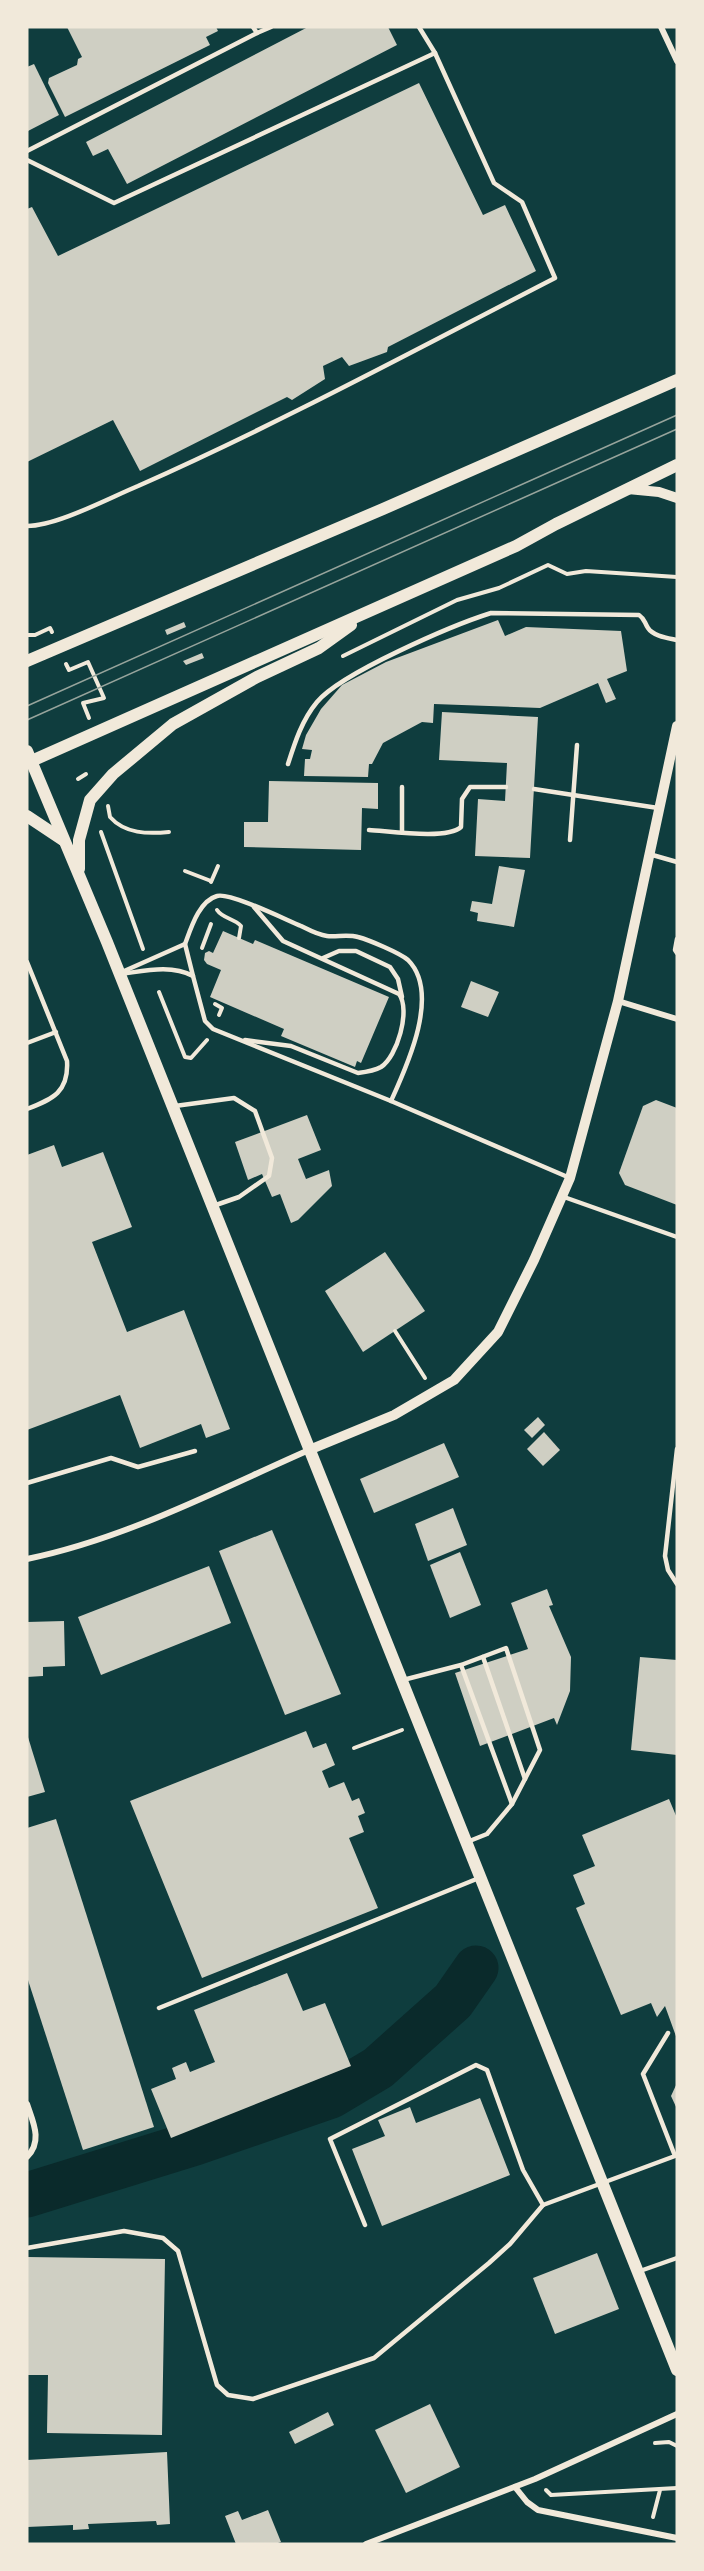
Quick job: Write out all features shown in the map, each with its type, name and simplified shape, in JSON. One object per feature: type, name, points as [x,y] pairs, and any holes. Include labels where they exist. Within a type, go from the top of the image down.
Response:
[{"type":"main road","points":[[27,661],[384,509],[677,380]]},
{"type":"main road","points":[[677,465],[516,546],[28,758],[119,974],[677,2370]]},
{"type":"main road","points":[[79,876],[79,840],[90,800],[113,774],[173,724],[257,678],[319,648],[371,610]]},
{"type":"main road","points":[[27,816],[64,841]]},
{"type":"street","points":[[662,27],[677,61]]},
{"type":"street","points":[[628,489],[658,492],[677,498]]},
{"type":"street","points":[[27,1559],[53,1554],[140,1524],[372,1425],[454,1380],[498,1332],[570,1178],[618,1002],[677,726]]},
{"type":"street","points":[[618,1002],[677,1019]]},
{"type":"street","points":[[27,2104],[36,2134],[34,2150],[27,2157]]},
{"type":"street","points":[[366,2544],[535,2479],[677,2414]]},
{"type":"street","points":[[515,2487],[527,2502],[538,2510],[677,2538]]},
{"type":"lane","points":[[253,27],[257,33]]},
{"type":"lane","points":[[27,151],[271,27]]},
{"type":"lane","points":[[27,526],[39,526],[91,506],[218,451],[555,278],[522,202],[494,183],[435,53],[419,27]]},
{"type":"lane","points":[[27,160],[114,203],[435,53]]},
{"type":"lane","points":[[288,764],[307,715],[319,700],[335,687],[372,665],[480,616],[491,613],[520,612],[639,615],[653,633],[677,640]]},
{"type":"lane","points":[[570,840],[577,745]]},
{"type":"lane","points":[[402,787],[402,832]]},
{"type":"lane","points":[[369,830],[439,834],[456,831],[461,827],[462,799],[470,787],[506,787]]},
{"type":"lane","points":[[534,789],[658,808]]},
{"type":"lane","points":[[649,854],[677,862]]},
{"type":"lane","points":[[391,1101],[418,1026],[422,991],[415,969],[406,958],[358,937],[324,936],[225,895],[212,898],[198,915],[185,944],[208,1026],[570,1178]]},
{"type":"lane","points":[[252,905],[283,941],[385,985],[403,999]]},
{"type":"lane","points":[[677,939],[675,950],[677,954]]},
{"type":"lane","points":[[119,974],[185,944]]},
{"type":"lane","points":[[238,1040],[291,1046],[358,1073],[382,1066],[389,1059],[405,1021],[403,999],[396,973],[390,966],[356,951],[339,951],[323,957]]},
{"type":"lane","points":[[27,962],[67,1061],[68,1075],[63,1089],[54,1097],[27,1109]]},
{"type":"lane","points":[[119,974],[166,969],[183,971],[193,976]]},
{"type":"lane","points":[[27,981],[33,978]]},
{"type":"lane","points":[[27,1043],[56,1032]]},
{"type":"lane","points":[[172,1107],[234,1098],[255,1111],[272,1158],[269,1176],[239,1197],[212,1207]]},
{"type":"lane","points":[[562,1196],[677,1237]]},
{"type":"lane","points":[[677,1449],[665,1556],[668,1570],[677,1584]]},
{"type":"lane","points":[[27,1483],[111,1458],[138,1467],[195,1451]]},
{"type":"lane","points":[[401,1681],[461,1665],[506,1648],[540,1750],[512,1804],[487,1834],[466,1842]]},
{"type":"lane","points":[[483,1657],[525,1779]]},
{"type":"lane","points":[[461,1665],[512,1804]]},
{"type":"lane","points":[[159,2008],[481,1877]]},
{"type":"lane","points":[[27,2248],[124,2231],[163,2238],[178,2251],[217,2385],[228,2395],[253,2399],[374,2358],[510,2244],[543,2205],[675,2156],[643,2074],[668,2033]]},
{"type":"lane","points":[[365,2225],[330,2139],[476,2065],[487,2070],[523,2170],[543,2205]]},
{"type":"lane","points":[[638,2272],[677,2258]]},
{"type":"path","points":[[88,662],[104,698]]},
{"type":"path","points":[[107,797],[110,817],[124,828],[151,834],[169,832]]},
{"type":"path","points":[[100,827],[144,952]]},
{"type":"path","points":[[208,888],[218,866]]},
{"type":"path","points":[[186,871],[211,881]]},
{"type":"path","points":[[201,957],[201,950],[216,908],[221,916],[241,926],[239,938]]},
{"type":"path","points":[[159,992],[185,1057],[191,1059],[209,1039]]},
{"type":"path","points":[[208,1002],[222,1008],[216,1021]]},
{"type":"path","points":[[395,1331],[434,1392]]},
{"type":"path","points":[[354,1748],[419,1723]]},
{"type":"path","points":[[535,2479],[551,2495],[677,2488]]},
{"type":"path","points":[[649,2533],[660,2490]]},
{"type":"building","points":[[67,27],[216,27],[218,31],[206,37],[210,45],[65,117],[48,83],[49,78],[77,65],[78,59],[82,57]]},
{"type":"building","points":[[308,27],[388,27],[397,45],[127,184],[108,149],[93,156],[86,142]]},
{"type":"building","points":[[34,64],[59,115],[28,131],[27,67]]},
{"type":"building","points":[[419,83],[483,215],[505,205],[536,271],[388,347],[387,352],[349,366],[342,357],[323,366],[325,379],[292,400],[287,397],[140,471],[113,420],[27,462],[27,209],[32,207],[58,256]]},
{"type":"building","points":[[498,620],[505,636],[526,627],[621,631],[627,671],[607,679],[616,699],[606,703],[598,683],[540,708],[434,704],[433,723],[422,722],[383,743],[372,764],[369,764],[368,777],[304,776],[305,759],[310,759],[312,750],[302,749],[306,735],[321,709],[342,685],[386,662]]},
{"type":"building","points":[[184,622],[186,627],[167,635],[165,630]]},
{"type":"building","points":[[202,653],[204,658],[186,665],[183,661]]},
{"type":"building","points":[[442,712],[538,717],[530,858],[475,856],[478,799],[505,801],[507,763],[439,760]]},
{"type":"building","points":[[269,781],[378,783],[378,809],[362,808],[361,850],[244,847],[244,822],[268,822]]},
{"type":"building","points":[[499,866],[525,870],[514,927],[477,921],[478,913],[470,911],[472,901],[492,904]]},
{"type":"building","points":[[223,931],[253,944],[255,940],[389,997],[361,1063],[357,1061],[355,1067],[281,1036],[284,1029],[210,997],[221,970],[207,964],[204,960],[205,953],[209,951],[213,953]]},
{"type":"building","points":[[471,981],[499,992],[488,1017],[461,1007]]},
{"type":"building","points":[[656,1100],[677,1108],[677,1205],[625,1185],[619,1173],[643,1106]]},
{"type":"building","points":[[307,1115],[321,1150],[298,1159],[306,1179],[329,1170],[332,1186],[298,1220],[291,1223],[280,1194],[272,1197],[262,1174],[248,1180],[235,1142]]},
{"type":"building","points":[[54,1145],[62,1167],[103,1152],[132,1227],[92,1242],[127,1332],[184,1310],[230,1429],[206,1438],[201,1424],[140,1448],[120,1395],[27,1430],[27,1155]]},
{"type":"building","points":[[385,1252],[425,1311],[363,1352],[325,1291]]},
{"type":"building","points":[[538,1417],[545,1425],[532,1438],[524,1430]]},
{"type":"building","points":[[544,1432],[560,1450],[543,1466],[527,1449]]},
{"type":"building","points":[[444,1443],[459,1477],[374,1513],[360,1479]]},
{"type":"building","points":[[453,1508],[467,1545],[428,1561],[415,1524]]},
{"type":"building","points":[[272,1530],[341,1694],[285,1715],[219,1551]]},
{"type":"building","points":[[460,1552],[481,1605],[450,1618],[430,1565]]},
{"type":"building","points":[[209,1566],[231,1623],[101,1675],[78,1617]]},
{"type":"building","points":[[547,1589],[553,1605],[549,1606],[571,1657],[570,1691],[557,1725],[554,1718],[480,1746],[455,1673],[528,1649],[511,1603]]},
{"type":"building","points":[[64,1621],[65,1666],[43,1667],[43,1676],[27,1677],[27,1622]]},
{"type":"building","points":[[640,1657],[677,1660],[677,1755],[631,1750]]},
{"type":"building","points":[[306,1731],[313,1748],[326,1743],[335,1765],[322,1771],[329,1788],[344,1782],[352,1801],[359,1798],[365,1813],[358,1816],[364,1832],[349,1838],[378,1908],[202,1978],[130,1801]]},
{"type":"building","points":[[27,1734],[45,1792],[27,1797]]},
{"type":"building","points":[[669,1799],[677,1818],[677,2039],[665,2006],[657,2017],[651,2003],[621,2015],[576,1908],[585,1904],[573,1875],[595,1866],[582,1835]]},
{"type":"building","points":[[56,1819],[154,2127],[83,2150],[27,1977],[27,1828]]},
{"type":"building","points":[[287,1973],[303,2011],[325,2003],[351,2066],[171,2138],[151,2089],[176,2079],[172,2068],[186,2062],[190,2072],[215,2062],[194,2010]]},
{"type":"building","points":[[677,2083],[677,2109],[671,2096]]},
{"type":"building","points":[[480,2098],[510,2175],[382,2226],[352,2149],[385,2136],[378,2120],[410,2107],[416,2123]]},
{"type":"building","points":[[597,2253],[619,2309],[555,2334],[533,2278]]},
{"type":"building","points":[[27,2257],[165,2259],[162,2435],[47,2433],[48,2375],[27,2375]]},
{"type":"building","points":[[430,2404],[460,2467],[406,2493],[375,2430]]},
{"type":"building","points":[[328,2412],[334,2425],[295,2444],[289,2432]]},
{"type":"building","points":[[167,2452],[170,2524],[157,2525],[156,2521],[88,2524],[89,2529],[73,2530],[73,2525],[27,2527],[27,2460]]},
{"type":"building","points":[[268,2510],[281,2542],[236,2544],[225,2516],[238,2511],[242,2520]]},
{"type":"waterway","points":[[27,2195],[195,2143],[331,2096],[378,2068],[453,2001],[476,1968]]},
{"type":"tram line","points":[[27,706],[677,415]]},
{"type":"tram line","points":[[27,720],[677,429]]}]
